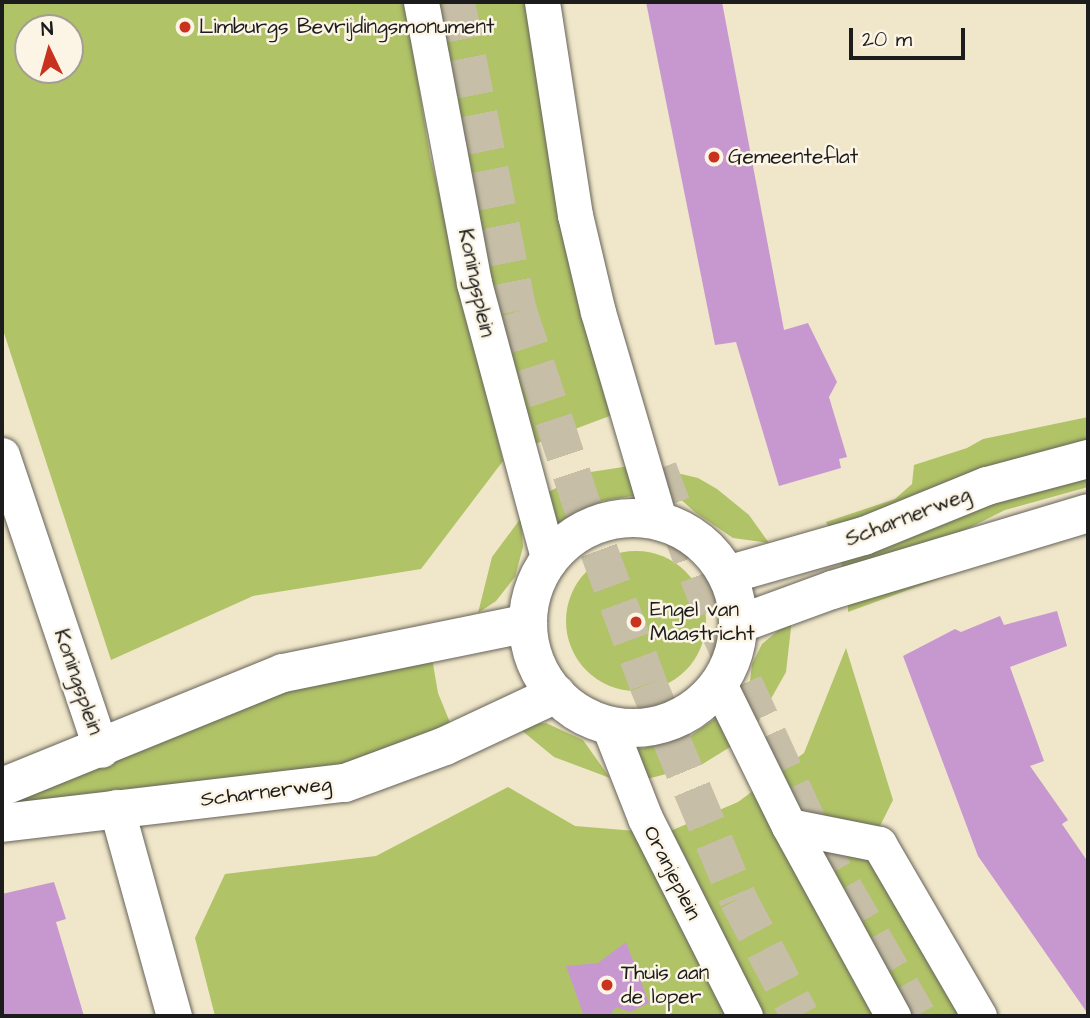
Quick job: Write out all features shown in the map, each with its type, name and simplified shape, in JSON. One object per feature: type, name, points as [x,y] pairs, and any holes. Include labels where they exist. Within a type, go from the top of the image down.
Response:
[{"type":"street","name":"Koningsplein","points":[[421,2],[474,282],[515,447],[549,561]]},
{"type":"street","points":[[542,2],[576,215],[598,312],[660,522]]},
{"type":"street","name":"Koningsplein","points":[[2,455],[101,750]]},
{"type":"street","name":"Scharnerweg","points":[[727,575],[907,522],[1007,480],[1088,459]]},
{"type":"street","name":"Scharnerweg","points":[[739,624],[822,593],[1088,513]]},
{"type":"street","points":[[629,518],[660,522],[692,536],[727,575],[739,624],[734,656],[719,684],[678,718],[645,728],[609,726],[580,714],[556,694],[532,654],[528,623],[531,596],[549,561],[571,539],[598,524],[629,518]]},
{"type":"street","points":[[2,787],[101,750],[283,673],[528,623]]},
{"type":"street","points":[[719,684],[789,826],[894,1016]]},
{"type":"street","name":"Scharnerweg","points":[[2,823],[116,807],[297,792],[345,783],[445,746],[556,694]]},
{"type":"street","name":"Oranjeplein","points":[[609,726],[645,818],[745,1016]]},
{"type":"street","points":[[116,807],[174,1016]]},
{"type":"street","points":[[789,826],[879,844],[979,1016]]},
{"type":"green space","points":[[2,2],[405,2],[430,156],[503,461],[421,569],[253,596],[111,660],[2,327]]},
{"type":"green space","points":[[433,2],[530,2],[615,414],[527,447],[485,291]]},
{"type":"green space","points":[[1088,417],[1088,443],[831,533],[826,522],[895,499],[912,484],[914,465],[967,448],[983,439]]},
{"type":"green space","points":[[630,466],[638,495],[592,503],[552,527],[543,495],[584,473]]},
{"type":"green space","points":[[664,470],[698,478],[717,489],[749,515],[769,543],[733,538],[696,513],[677,496]]},
{"type":"green space","points":[[1088,471],[1088,487],[1005,510],[947,539],[844,573],[839,555]]},
{"type":"green space","points":[[521,518],[523,547],[515,577],[496,601],[478,613],[492,557]]},
{"type":"green space","points":[[636,551],[663,556],[685,572],[701,594],[706,621],[701,648],[685,670],[663,686],[636,691],[609,686],[587,670],[571,648],[566,621],[571,594],[587,572],[609,556]]},
{"type":"green space","points":[[968,568],[848,612],[848,595]]},
{"type":"green space","points":[[792,619],[786,672],[758,722],[749,690],[752,664],[762,644]]},
{"type":"green space","points":[[846,648],[893,800],[876,834],[977,1016],[762,1016],[668,832],[738,802],[804,753]]},
{"type":"green space","points":[[432,658],[438,693],[451,725],[341,767],[2,808],[2,801],[279,690]]},
{"type":"green space","points":[[722,714],[735,744],[701,765],[647,779],[635,750],[689,737]]},
{"type":"green space","points":[[546,723],[583,740],[610,778],[554,757],[515,725]]},
{"type":"green space","points":[[508,787],[575,826],[636,831],[731,1016],[215,1016],[195,938],[225,874],[376,856]]},
{"type":"building","name":"Gemeenteflat","points":[[646,2],[722,2],[784,330],[808,323],[837,382],[829,397],[847,457],[839,459],[841,468],[779,486],[736,342],[715,345]]},
{"type":"building","points":[[1057,611],[1067,646],[1010,667],[1044,761],[1030,766],[1068,820],[1062,824],[1088,862],[1088,1014],[978,856],[903,656],[955,629],[961,632],[1000,616],[1004,625]]},
{"type":"building","points":[[54,882],[66,919],[56,922],[84,1016],[2,1016],[2,894]]},
{"type":"building","name":"Thuis aan de loper","points":[[626,942],[649,1003],[630,1012],[616,1007],[609,1016],[584,1016],[566,966],[598,963]]},
{"type":"tunnel","points":[[456,2],[518,311],[579,497],[648,684],[738,899],[800,1016]]},
{"type":"tunnel","points":[[658,469],[720,632],[815,839],[917,1016]]},
{"type":"place","name":"Limburgs Bevrijdingsmonument","points":[[185,27]]},
{"type":"place","name":"Gemeenteflat","points":[[714,157]]},
{"type":"place","name":"Engel van Maastricht","points":[[636,622]]},
{"type":"place","name":"Thuis aan de loper","points":[[607,985]]}]
